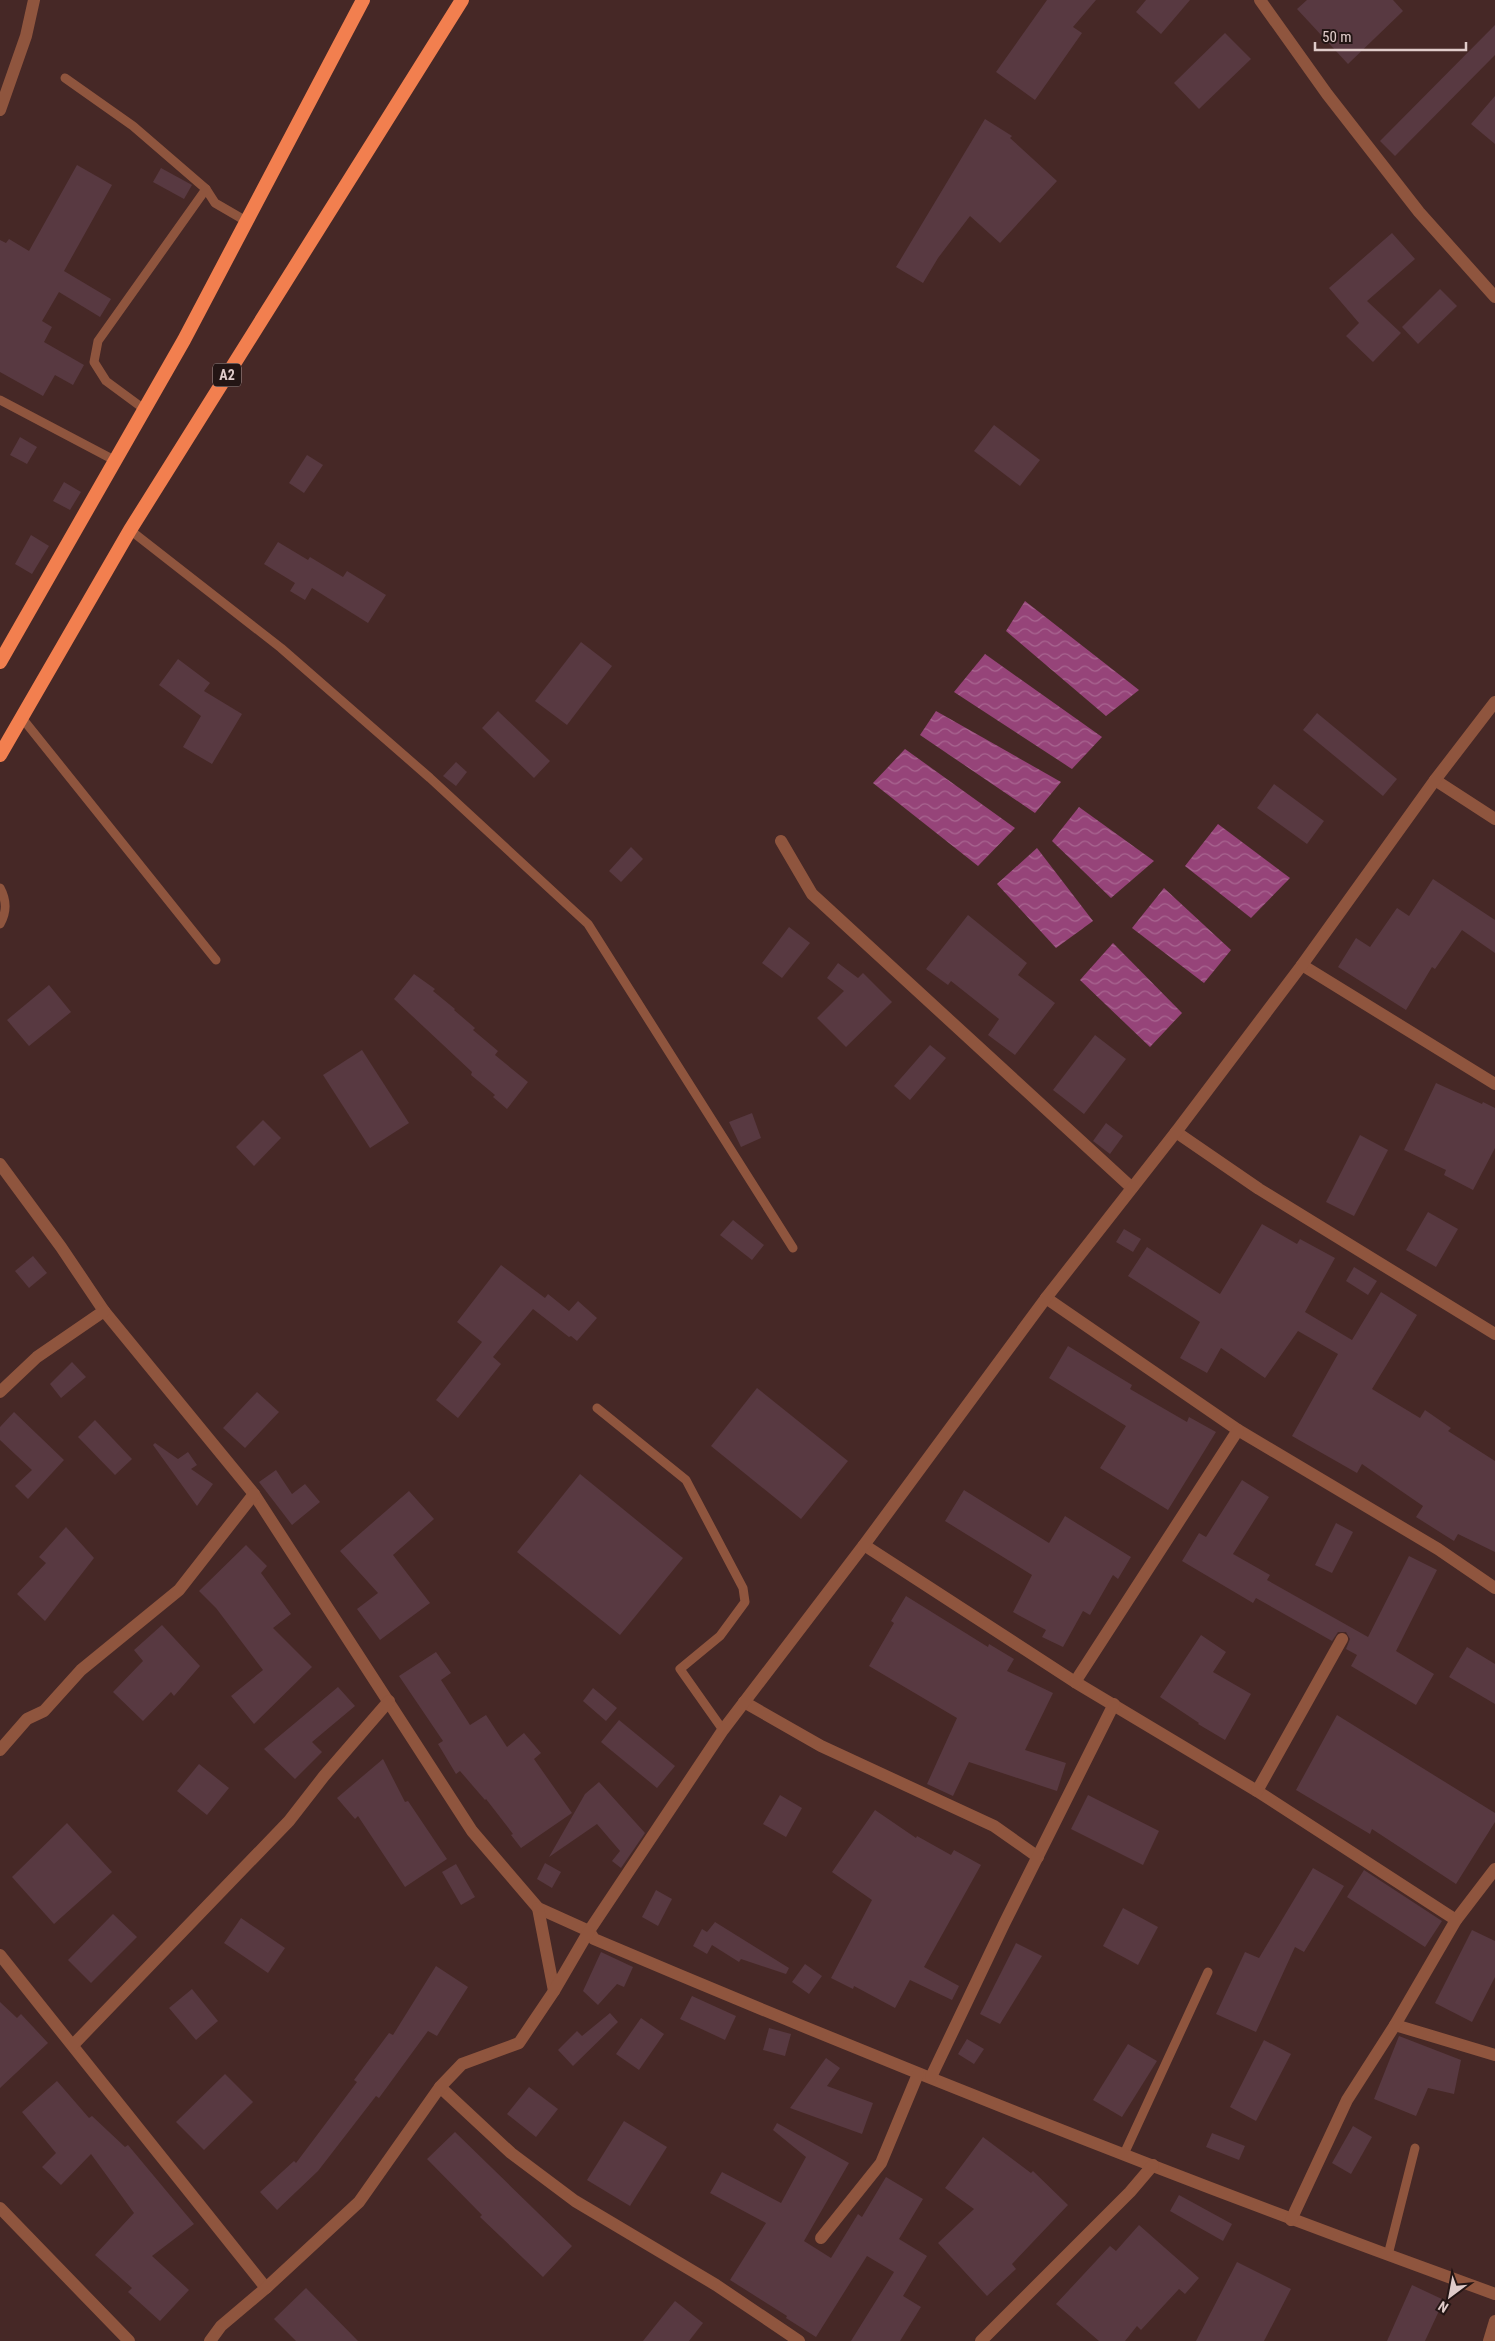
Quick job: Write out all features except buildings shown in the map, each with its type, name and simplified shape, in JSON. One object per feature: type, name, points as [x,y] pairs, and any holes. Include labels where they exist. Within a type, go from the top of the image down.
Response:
[{"type":"highway","points":[[0,662],[184,340],[363,0]]},
{"type":"highway","name":"A2","points":[[0,755],[130,530],[462,0]]},
{"type":"street","points":[[0,110],[26,36],[34,0]]},
{"type":"street","points":[[1260,0],[1327,94],[1419,212],[1495,297]]},
{"type":"street","points":[[210,2341],[220,2326],[266,2288],[359,2202],[440,2087],[462,2064],[518,2042],[554,1991],[589,1931],[723,1730],[864,1545],[1046,1298],[1176,1132],[1302,966],[1435,780],[1495,702]]},
{"type":"street","points":[[1435,780],[1495,819]]},
{"type":"street","points":[[781,841],[812,894],[1132,1188]]},
{"type":"street","points":[[1302,966],[1495,1084]]},
{"type":"street","points":[[1176,1132],[1259,1189],[1495,1334]]},
{"type":"street","points":[[0,1164],[61,1247],[104,1311],[254,1494],[472,1831],[538,1908],[589,1931],[594,1939],[924,2075],[1291,2220],[1495,2294]]},
{"type":"street","points":[[1046,1298],[1238,1430],[1438,1549],[1495,1588]]},
{"type":"street","points":[[0,1392],[37,1357],[104,1311]]},
{"type":"street","points":[[1076,1682],[1238,1430]]},
{"type":"street","points":[[0,1750],[27,1719],[44,1711],[82,1670],[179,1590],[254,1494]]},
{"type":"street","points":[[864,1545],[1076,1682],[1257,1791],[1456,1920]]},
{"type":"street","points":[[1257,1791],[1342,1638]]},
{"type":"street","points":[[73,2045],[289,1821],[324,1776],[389,1701]]},
{"type":"street","points":[[744,1702],[821,1746],[994,1826],[1038,1857]]},
{"type":"street","points":[[821,2238],[881,2163],[1114,1704]]},
{"type":"street","points":[[1291,2220],[1348,2100],[1395,2026],[1456,1920],[1495,1869]]},
{"type":"street","points":[[538,1908],[554,1991]]},
{"type":"street","points":[[0,1955],[266,2288]]},
{"type":"street","points":[[1395,2026],[1495,2055]]},
{"type":"street","points":[[440,2087],[511,2153],[575,2201],[716,2285],[800,2341]]},
{"type":"street","points":[[980,2341],[1130,2192],[1153,2165]]},
{"type":"street","points":[[0,2208],[129,2341]]},
{"type":"street","points":[[1488,2341],[1495,2320]]},
{"type":"lane","points":[[65,78],[133,126],[206,189],[215,203],[246,221]]},
{"type":"lane","points":[[144,409],[106,381],[94,362],[98,341],[206,189]]},
{"type":"lane","points":[[0,400],[114,460]]},
{"type":"lane","points":[[130,530],[281,648],[430,778],[588,924],[793,1248]]},
{"type":"lane","points":[[22,718],[216,960]]},
{"type":"lane","points":[[0,888],[6,904],[4,916],[0,924]]},
{"type":"lane","points":[[597,1408],[686,1480],[744,1588],[745,1602],[720,1636],[680,1670],[723,1730]]},
{"type":"lane","points":[[1124,2154],[1208,1972]]},
{"type":"lane","points":[[1388,2255],[1416,2148]]},
{"type":"water","points":[[1025,601],[1139,690],[1106,716],[1006,631]]},
{"type":"water","points":[[985,654],[1102,737],[1072,769],[954,692]]},
{"type":"water","points":[[936,711],[1061,782],[1035,813],[920,735]]},
{"type":"water","points":[[905,749],[1015,828],[978,866],[873,783]]},
{"type":"water","points":[[1079,807],[1154,861],[1111,898],[1052,841]]},
{"type":"water","points":[[1218,824],[1290,878],[1251,918],[1185,866]]},
{"type":"water","points":[[1037,848],[1093,921],[1056,948],[997,884]]},
{"type":"water","points":[[1164,888],[1231,950],[1204,983],[1132,928]]},
{"type":"water","points":[[1113,943],[1182,1013],[1150,1047],[1080,980]]}]
